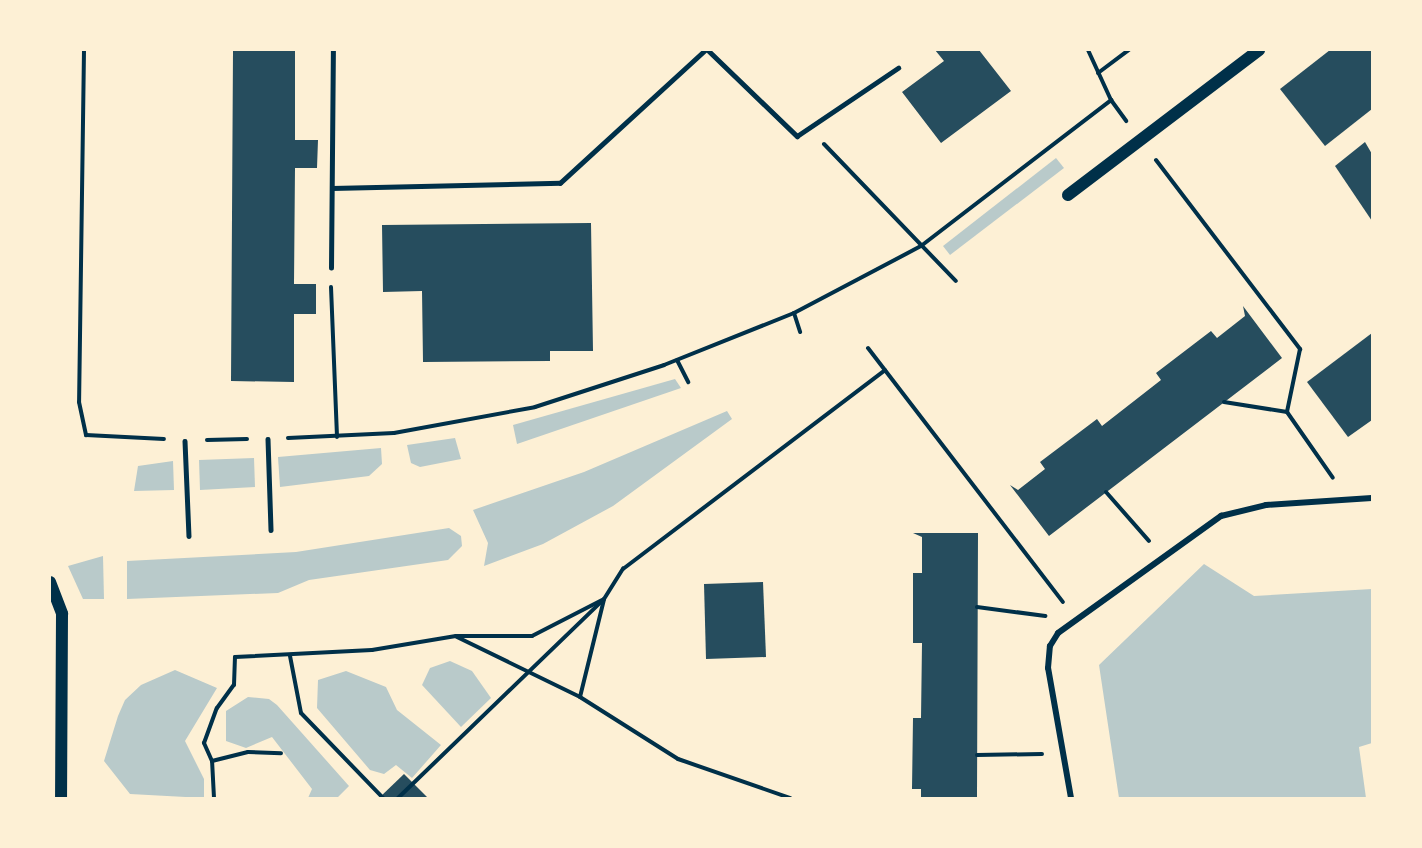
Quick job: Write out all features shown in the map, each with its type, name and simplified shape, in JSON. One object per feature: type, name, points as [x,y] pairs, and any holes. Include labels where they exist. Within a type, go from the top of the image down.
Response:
[{"type":"main road","points":[[1068,195],[1259,50]]},
{"type":"main road","points":[[50,582],[62,614],[61,798]]},
{"type":"street","points":[[1071,798],[1050,686],[1050,646],[1076,619],[1221,516],[1286,503],[1372,498]]},
{"type":"lane","points":[[331,268],[333,50]]},
{"type":"lane","points":[[332,188],[560,183],[707,50],[797,136],[811,131],[898,68]]},
{"type":"lane","points":[[268,439],[271,531]]},
{"type":"lane","points":[[185,441],[189,536]]},
{"type":"path","points":[[84,50],[79,402],[86,435],[185,441],[337,437],[394,433],[535,407],[677,360],[794,313],[921,246],[1111,100]]},
{"type":"path","points":[[1088,50],[1111,100],[1300,349],[1287,412]]},
{"type":"path","points":[[1098,73],[1129,50]]},
{"type":"path","points":[[811,131],[956,281]]},
{"type":"path","points":[[331,268],[337,437]]},
{"type":"path","points":[[794,313],[800,332]]},
{"type":"path","points":[[868,348],[1076,619]]},
{"type":"path","points":[[677,360],[688,382]]},
{"type":"path","points":[[398,798],[604,600],[624,569],[885,370]]},
{"type":"path","points":[[1224,402],[1287,412],[1350,501]]},
{"type":"path","points":[[1106,492],[1163,557]]},
{"type":"path","points":[[214,798],[212,761],[204,742],[217,708],[234,685],[235,657],[290,656],[372,650],[456,636],[532,636],[604,600]]},
{"type":"path","points":[[580,697],[604,600]]},
{"type":"path","points":[[977,607],[1076,619]]},
{"type":"path","points":[[456,636],[580,697],[678,759],[790,798]]},
{"type":"path","points":[[290,656],[301,713],[383,798]]},
{"type":"path","points":[[212,761],[248,752],[281,753]]},
{"type":"path","points":[[977,755],[1063,754]]},
{"type":"shaded area","points":[[1056,158],[1064,168],[950,255],[943,246]]},
{"type":"shaded area","points":[[675,379],[681,388],[517,444],[513,425]]},
{"type":"shaded area","points":[[727,411],[732,419],[613,506],[543,544],[484,566],[488,543],[473,510],[584,472]]},
{"type":"shaded area","points":[[455,438],[461,459],[420,467],[411,463],[407,445]]},
{"type":"shaded area","points":[[381,448],[382,464],[369,476],[280,487],[278,457]]},
{"type":"shaded area","points":[[254,458],[255,487],[200,490],[199,460]]},
{"type":"shaded area","points":[[173,461],[174,490],[134,491],[138,466]]},
{"type":"shaded area","points":[[449,528],[461,536],[462,546],[448,560],[309,580],[278,593],[127,599],[127,561],[296,552]]},
{"type":"shaded area","points":[[103,556],[104,599],[83,599],[68,566]]},
{"type":"shaded area","points":[[1204,564],[1254,596],[1372,589],[1372,743],[1359,747],[1366,798],[1119,798],[1099,665]]},
{"type":"shaded area","points":[[450,661],[472,671],[491,698],[461,727],[422,685],[430,668]]},
{"type":"shaded area","points":[[175,670],[217,688],[185,741],[204,779],[204,798],[130,794],[104,761],[118,716],[125,700],[141,685]]},
{"type":"shaded area","points":[[346,671],[386,687],[397,710],[441,745],[412,778],[396,765],[384,774],[370,770],[317,708],[318,680]]},
{"type":"shaded area","points":[[248,697],[269,699],[277,705],[349,786],[337,798],[308,798],[312,789],[272,737],[246,748],[226,741],[226,711]]},
{"type":"building","points":[[233,50],[295,50],[295,140],[318,140],[317,168],[295,168],[294,284],[316,284],[316,314],[294,314],[294,382],[231,381]]},
{"type":"building","points":[[935,50],[979,50],[1011,91],[941,143],[902,92],[944,61]]},
{"type":"building","points":[[1330,50],[1372,50],[1372,109],[1325,146],[1280,89]]},
{"type":"building","points":[[1365,142],[1372,154],[1372,221],[1335,166]]},
{"type":"building","points":[[591,223],[593,351],[550,351],[550,361],[423,362],[422,291],[383,292],[382,225]]},
{"type":"building","points":[[1243,306],[1282,358],[1049,536],[1010,485],[1018,490],[1045,469],[1040,462],[1097,419],[1102,426],[1161,380],[1156,373],[1211,331],[1217,338],[1245,316]]},
{"type":"building","points":[[1372,333],[1372,420],[1348,437],[1307,382]]},
{"type":"building","points":[[913,533],[978,533],[977,798],[921,798],[921,789],[912,789],[913,718],[921,718],[922,643],[913,643],[913,573],[922,573],[922,537]]},
{"type":"building","points":[[763,582],[766,657],[706,659],[704,584]]},
{"type":"building","points":[[404,774],[428,798],[379,798]]}]
